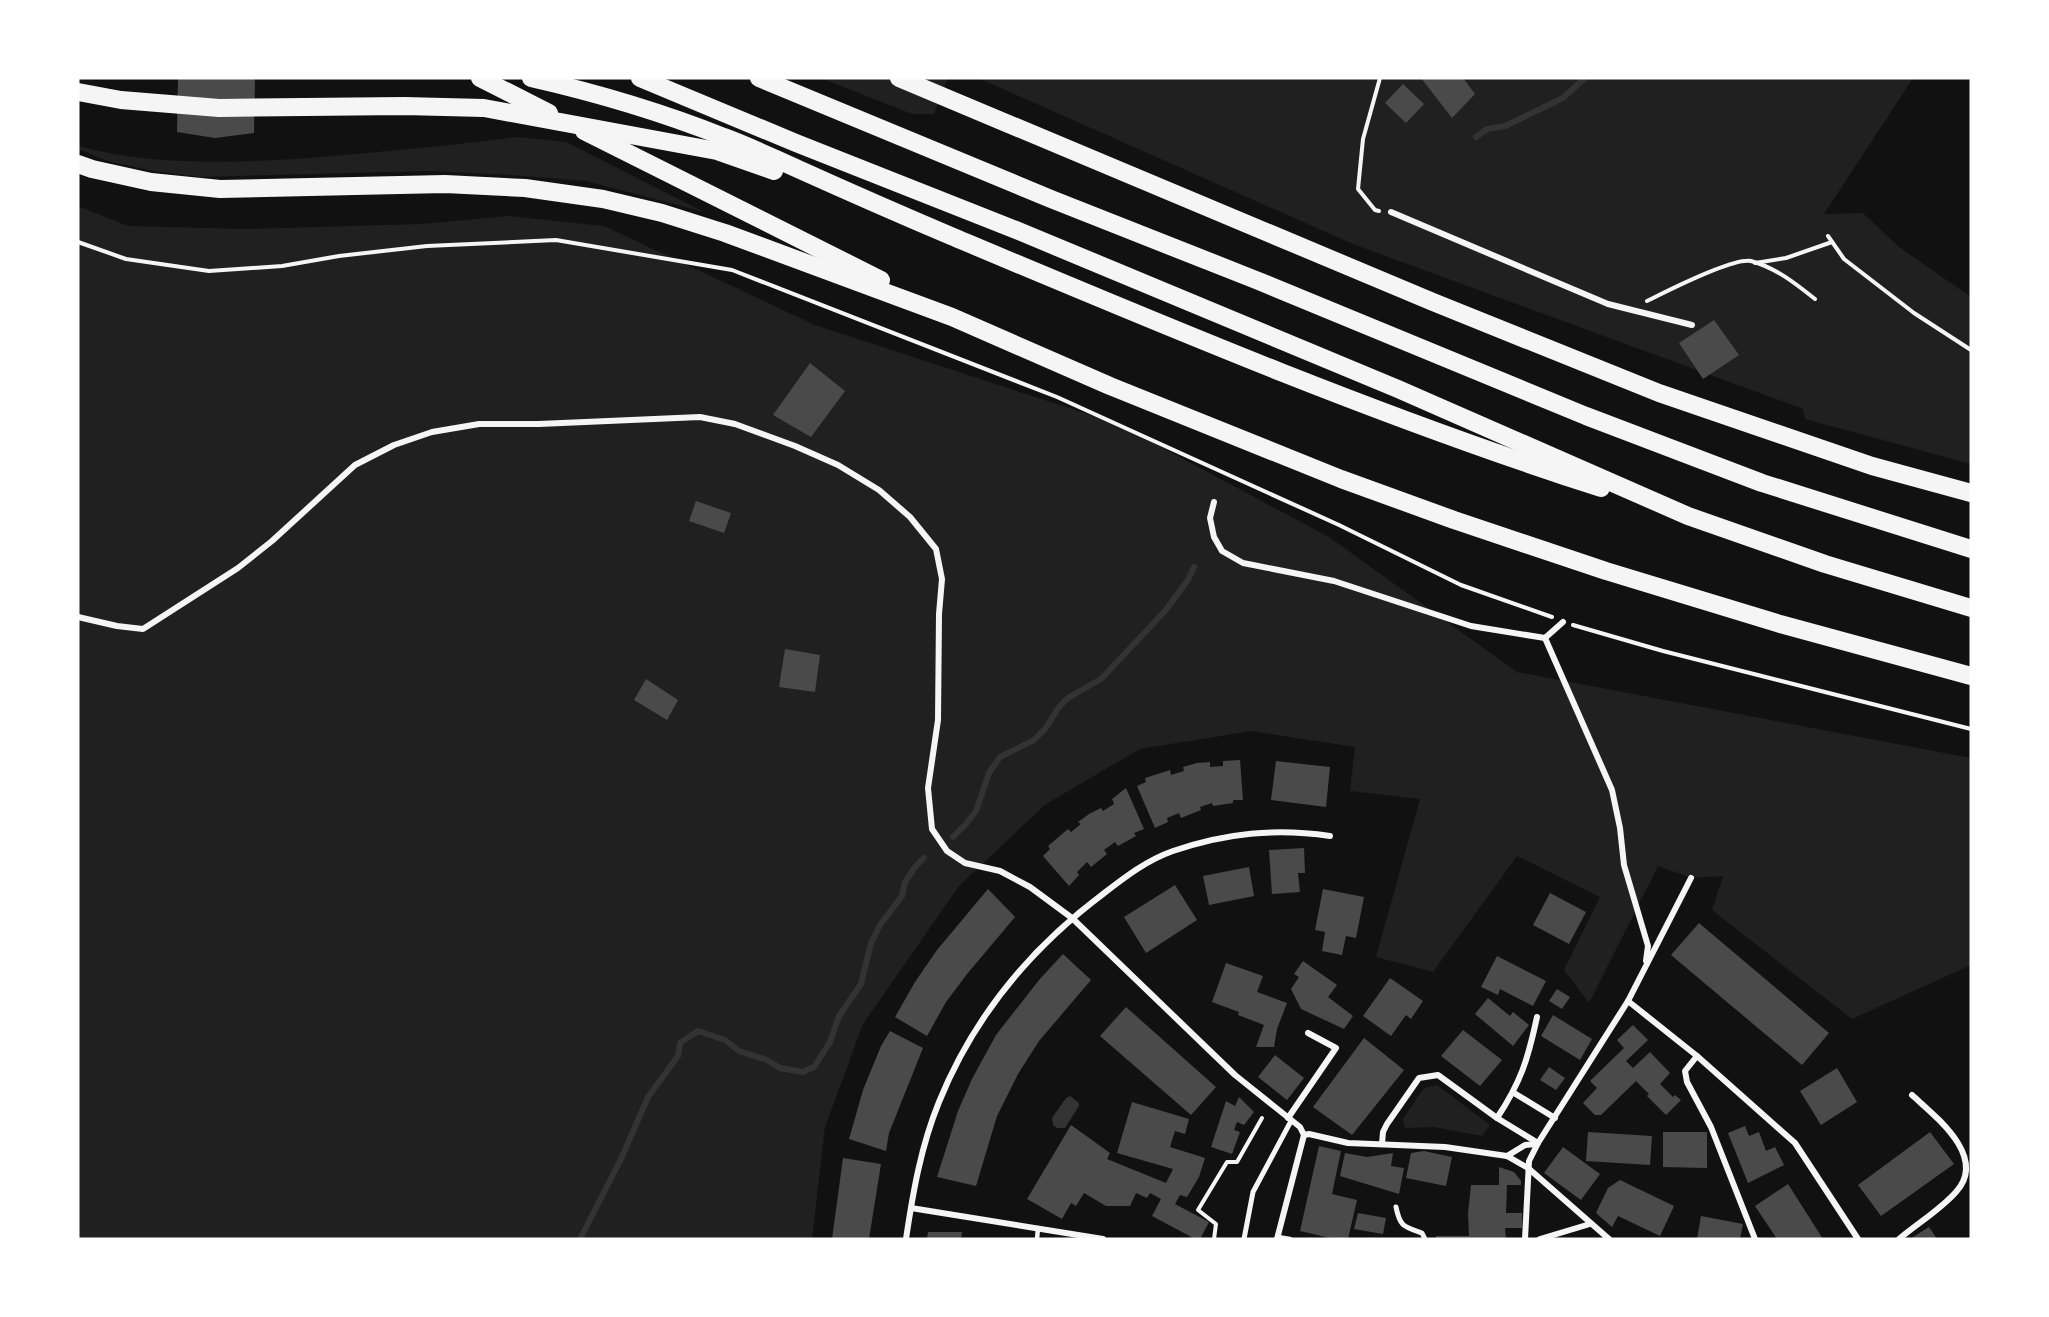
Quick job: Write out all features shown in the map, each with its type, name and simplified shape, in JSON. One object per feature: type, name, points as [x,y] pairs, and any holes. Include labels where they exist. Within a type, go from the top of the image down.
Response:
[{"type":"highway","points":[[480,78],[952,317]]},
{"type":"highway","points":[[531,78],[577,88],[661,113],[715,133],[1084,292],[1389,414],[1541,469],[1688,516],[1825,564],[1971,608]]},
{"type":"highway","points":[[640,78],[1021,232],[1387,385],[1688,516]]},
{"type":"highway","points":[[759,78],[1040,195],[1256,280],[1586,416],[1762,483],[1971,549]]},
{"type":"highway","points":[[899,78],[1433,302],[1659,393],[1872,466],[1971,493]]},
{"type":"highway","points":[[78,92],[121,99],[219,108],[392,106],[484,108],[717,151],[901,215]]},
{"type":"highway","points":[[78,164],[151,183],[220,189],[445,184],[525,188],[603,199],[662,213],[725,233],[952,317],[1110,386],[1341,479],[1444,516],[1606,571],[1780,624],[1971,676]]},
{"type":"street","points":[[1391,212],[1608,304],[1692,324]]},
{"type":"street","points":[[78,617],[117,627],[143,629],[238,568],[272,541],[355,465],[394,445],[432,432],[479,424],[538,424],[700,417],[735,424],[838,465],[879,490],[910,517],[936,549],[942,579],[939,614],[938,720],[928,788],[932,829],[947,851],[965,863],[1000,871],[1030,887],[1072,918],[1235,1076],[1300,1127],[1304,1134],[1278,1238]]},
{"type":"street","points":[[1214,502],[1210,518],[1214,537],[1222,551],[1243,563],[1334,581],[1471,626],[1545,638]]},
{"type":"street","points":[[1545,638],[1563,621]]},
{"type":"street","points":[[1545,638],[1611,790],[1620,828],[1624,865],[1648,946],[1645,965]]},
{"type":"street","points":[[906,1239],[926,1140],[939,1101],[967,1045],[1001,992],[1033,955],[1072,918],[1133,871],[1171,852],[1214,838],[1258,832],[1290,831],[1330,836]]},
{"type":"street","points":[[1525,1239],[1529,1161],[1538,1143],[1628,1001],[1691,878]]},
{"type":"street","points":[[1628,1001],[1697,1056],[1795,1143],[1858,1239]]},
{"type":"street","points":[[1497,1118],[1514,1093],[1525,1069],[1537,1017]]},
{"type":"street","points":[[1244,1239],[1253,1192],[1290,1119],[1336,1048],[1308,1033]]},
{"type":"street","points":[[1697,1056],[1685,1071],[1687,1082],[1711,1127],[1755,1239]]},
{"type":"street","points":[[1382,1144],[1383,1132],[1387,1124],[1419,1078],[1438,1076],[1497,1118],[1538,1143]]},
{"type":"street","points":[[1514,1093],[1555,1118]]},
{"type":"street","points":[[1899,1239],[1957,1191],[1966,1176],[1965,1157],[1953,1135],[1912,1095]]},
{"type":"street","points":[[1304,1134],[1348,1143],[1456,1148],[1507,1156],[1528,1168],[1610,1239]]},
{"type":"street","points":[[1507,1156],[1525,1145],[1538,1143]]},
{"type":"street","points":[[1396,1207],[1399,1222],[1407,1228],[1422,1233],[1425,1239]]},
{"type":"street","points":[[911,1208],[1103,1239]]},
{"type":"street","points":[[1540,1239],[1590,1224]]},
{"type":"lane","points":[[1036,1239],[1038,1228]]},
{"type":"lane","points":[[1278,1238],[1290,1239]]},
{"type":"path","points":[[1380,78],[1363,139],[1358,189],[1375,210],[1391,212]]},
{"type":"path","points":[[1828,236],[1844,260],[1914,313],[1971,350]]},
{"type":"path","points":[[78,242],[126,259],[208,271],[282,266],[339,256],[427,246],[556,240],[732,270],[1057,397],[1339,525],[1461,585],[1563,621],[1663,651],[1971,729]]},
{"type":"path","points":[[1755,263],[1786,258],[1832,242]]},
{"type":"path","points":[[1630,309],[1715,269],[1748,260],[1785,275],[1815,299]]},
{"type":"path","points":[[1214,1239],[1216,1224],[1198,1210],[1227,1162],[1237,1162],[1262,1118]]},
{"type":"shaded area","points":[[821,78],[948,78],[934,114],[912,114]]},
{"type":"shaded area","points":[[978,78],[1913,78],[1824,214],[1863,213],[1899,247],[1971,297],[1971,464],[1805,419],[1803,409],[1353,244]]},
{"type":"shaded area","points":[[518,137],[566,142],[704,212],[586,181],[430,171],[200,177],[153,171],[107,161],[78,149],[78,146],[143,158],[211,162],[346,155]]},
{"type":"shaded area","points":[[78,206],[128,226],[248,229],[422,224],[508,216],[604,226],[815,325],[1118,424],[1329,537],[1517,672],[1971,758],[1971,965],[1852,1019],[1712,910],[1723,876],[1691,878],[1658,866],[1589,1003],[1564,970],[1600,897],[1517,856],[1433,972],[1376,957],[1420,799],[1350,791],[1355,747],[1251,731],[1140,749],[1046,804],[959,886],[863,1024],[825,1127],[812,1239],[78,1239]]},
{"type":"shaded area","points":[[1437,1085],[1490,1125],[1482,1136],[1434,1127],[1405,1128],[1403,1119],[1424,1088]]},
{"type":"shaded area","points":[[1070,1096],[1079,1103],[1079,1106],[1065,1128],[1057,1128],[1053,1125],[1052,1118],[1066,1098]]},
{"type":"building","points":[[178,78],[255,78],[254,133],[215,138],[177,132]]},
{"type":"building","points":[[1421,78],[1463,78],[1475,94],[1452,118]]},
{"type":"building","points":[[1403,84],[1424,104],[1406,123],[1385,103]]},
{"type":"building","points":[[1714,320],[1739,355],[1703,379],[1679,343]]},
{"type":"building","points":[[810,363],[845,391],[811,437],[773,415]]},
{"type":"building","points":[[696,501],[731,513],[724,533],[689,521]]},
{"type":"building","points":[[785,649],[820,655],[815,692],[779,687]]},
{"type":"building","points":[[646,679],[678,700],[667,720],[634,700]]},
{"type":"building","points":[[1240,760],[1243,800],[1233,800],[1233,803],[1213,806],[1212,803],[1181,818],[1179,813],[1167,818],[1168,822],[1155,828],[1137,786],[1146,782],[1145,778],[1170,770],[1171,775],[1184,771],[1183,767],[1197,763],[1210,762],[1210,767],[1223,766],[1223,761]]},
{"type":"building","points":[[1276,761],[1330,767],[1326,807],[1271,800]]},
{"type":"building","points":[[1126,788],[1144,829],[1134,833],[1136,836],[1118,846],[1115,842],[1104,850],[1107,854],[1091,867],[1087,862],[1077,872],[1079,875],[1069,886],[1043,856],[1050,849],[1048,846],[1068,829],[1071,832],[1081,824],[1078,822],[1089,814],[1101,808],[1103,811],[1114,804],[1112,799]]},
{"type":"building","points":[[1304,848],[1305,873],[1298,873],[1300,892],[1272,894],[1269,850]]},
{"type":"building","points":[[1249,867],[1254,896],[1209,905],[1203,876]]},
{"type":"building","points":[[1175,885],[1197,920],[1146,953],[1124,917]]},
{"type":"building","points":[[988,889],[1015,917],[946,1002],[927,1036],[895,1017],[937,950]]},
{"type":"building","points":[[1323,889],[1364,897],[1356,938],[1346,936],[1342,955],[1322,951],[1325,932],[1315,930]]},
{"type":"building","points":[[1550,893],[1586,912],[1569,944],[1533,925]]},
{"type":"building","points":[[1699,923],[1829,1033],[1802,1065],[1671,955]]},
{"type":"building","points":[[1063,954],[1091,980],[1039,1041],[1018,1074],[997,1116],[976,1186],[937,1177],[958,1111],[996,1035],[1039,980]]},
{"type":"building","points":[[1497,956],[1546,981],[1533,1006],[1500,989],[1498,995],[1481,987]]},
{"type":"building","points":[[1303,961],[1337,985],[1328,997],[1353,1016],[1344,1029],[1301,1009],[1291,989],[1299,977],[1294,974]]},
{"type":"building","points":[[1226,963],[1263,976],[1257,992],[1287,1003],[1277,1029],[1274,1047],[1256,1047],[1264,1025],[1212,1002]]},
{"type":"building","points":[[1390,978],[1423,1001],[1411,1019],[1406,1015],[1391,1036],[1363,1016]]},
{"type":"building","points":[[1557,989],[1570,997],[1562,1009],[1549,1001]]},
{"type":"building","points":[[1488,998],[1510,1016],[1513,1012],[1529,1025],[1513,1046],[1475,1014]]},
{"type":"building","points":[[1126,1007],[1216,1087],[1191,1115],[1100,1036]]},
{"type":"building","points":[[1553,1015],[1592,1039],[1580,1060],[1541,1036]]},
{"type":"building","points":[[1633,1025],[1648,1040],[1626,1061],[1633,1068],[1650,1052],[1670,1073],[1660,1084],[1673,1097],[1675,1095],[1681,1100],[1666,1115],[1636,1081],[1601,1115],[1595,1115],[1583,1103],[1597,1088],[1590,1081],[1624,1048],[1617,1040]]},
{"type":"building","points":[[1463,1030],[1502,1060],[1480,1086],[1441,1056]]},
{"type":"building","points":[[890,1031],[923,1048],[889,1133],[886,1151],[849,1139],[863,1090],[881,1046]]},
{"type":"building","points":[[1364,1038],[1404,1070],[1352,1135],[1313,1107]]},
{"type":"building","points":[[1275,1055],[1304,1078],[1287,1100],[1258,1077]]},
{"type":"building","points":[[1549,1067],[1565,1078],[1556,1090],[1540,1080]]},
{"type":"building","points":[[1837,1068],[1857,1102],[1821,1125],[1800,1091]]},
{"type":"building","points":[[1239,1097],[1254,1112],[1244,1125],[1237,1122],[1234,1130],[1240,1132],[1232,1154],[1211,1147],[1226,1101],[1235,1106]]},
{"type":"building","points":[[1132,1102],[1189,1119],[1185,1134],[1175,1131],[1170,1147],[1205,1158],[1199,1177],[1187,1197],[1180,1195],[1175,1204],[1209,1222],[1200,1239],[1195,1239],[1152,1216],[1161,1199],[1150,1193],[1147,1198],[1136,1193],[1130,1206],[1106,1206],[1084,1193],[1076,1206],[1071,1203],[1062,1219],[1027,1199],[1071,1125],[1110,1153],[1107,1159],[1166,1183],[1173,1169],[1117,1153]]},
{"type":"building","points":[[1745,1126],[1749,1136],[1759,1132],[1766,1151],[1775,1147],[1784,1165],[1748,1183],[1728,1133]]},
{"type":"building","points":[[1588,1132],[1652,1136],[1650,1165],[1586,1161]]},
{"type":"building","points":[[1663,1132],[1707,1132],[1707,1168],[1663,1167]]},
{"type":"building","points":[[1930,1132],[1954,1164],[1881,1216],[1858,1185]]},
{"type":"building","points":[[1319,1146],[1341,1151],[1332,1194],[1357,1200],[1348,1239],[1334,1239],[1300,1231]]},
{"type":"building","points":[[1563,1147],[1600,1174],[1581,1200],[1544,1173]]},
{"type":"building","points":[[1424,1151],[1452,1157],[1446,1186],[1406,1178],[1411,1153]]},
{"type":"building","points":[[1345,1153],[1367,1157],[1393,1153],[1391,1166],[1404,1168],[1399,1194],[1340,1176]]},
{"type":"building","points":[[843,1158],[881,1164],[869,1239],[832,1239]]},
{"type":"building","points":[[1499,1167],[1514,1172],[1521,1181],[1521,1185],[1507,1185],[1506,1213],[1522,1213],[1522,1228],[1505,1228],[1506,1239],[1436,1239],[1436,1236],[1469,1236],[1468,1213],[1471,1185],[1499,1185]]},
{"type":"building","points":[[1620,1180],[1674,1206],[1660,1236],[1618,1216],[1612,1227],[1596,1213],[1608,1188]]},
{"type":"building","points":[[1788,1184],[1823,1239],[1777,1239],[1755,1206]]},
{"type":"building","points":[[1358,1213],[1386,1218],[1383,1234],[1354,1229]]},
{"type":"building","points":[[1701,1216],[1743,1224],[1740,1239],[1697,1239]]},
{"type":"building","points":[[1929,1227],[1937,1239],[1910,1239]]},
{"type":"building","points":[[928,1232],[962,1232],[961,1239],[927,1239]]},
{"type":"waterway","points":[[1476,137],[1487,129],[1505,126],[1563,98],[1585,78]]},
{"type":"waterway","points":[[953,837],[976,811],[989,773],[1000,757],[1034,740],[1068,698],[1101,679],[1165,611],[1188,580],[1194,567]]},
{"type":"waterway","points":[[580,1239],[621,1159],[648,1097],[678,1056],[680,1043],[698,1031],[725,1040],[739,1051],[767,1060],[780,1068],[803,1072],[814,1067],[830,1042],[839,1016],[861,984],[871,943],[880,925],[902,896],[905,882],[924,858]]}]
